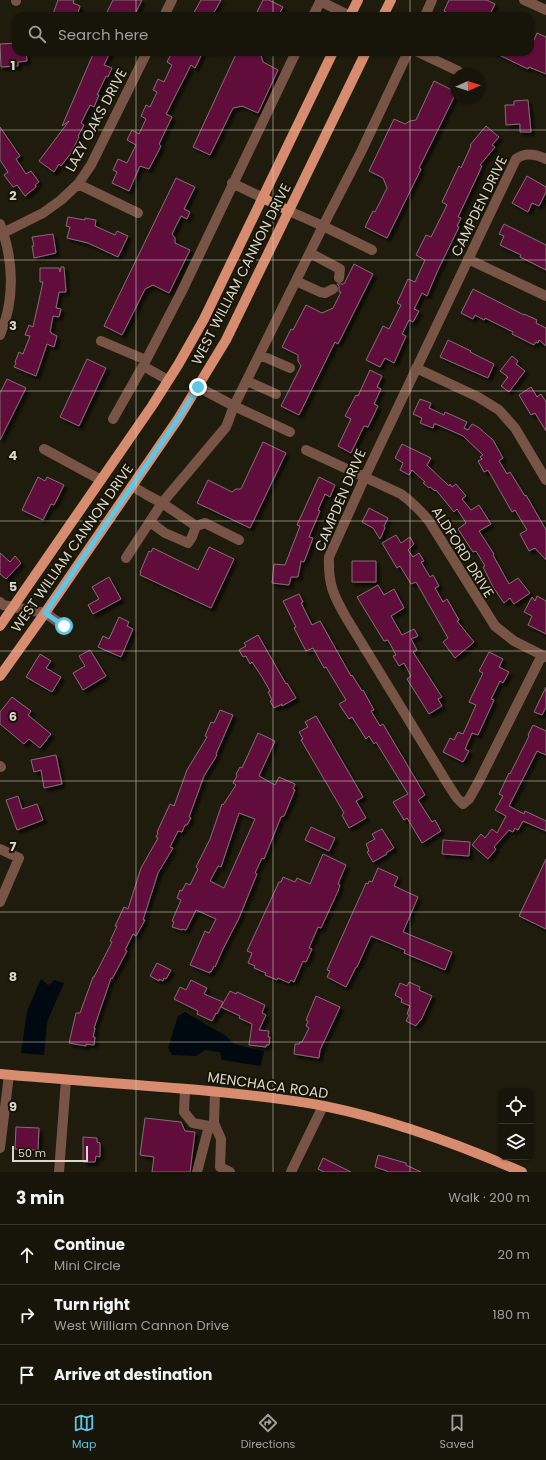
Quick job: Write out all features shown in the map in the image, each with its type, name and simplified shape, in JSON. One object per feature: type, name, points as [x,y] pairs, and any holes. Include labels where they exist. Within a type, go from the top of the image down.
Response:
[{"type":"main road","points":[[352,12],[358,0]]},
{"type":"main road","points":[[385,12],[391,0]]},
{"type":"main road","name":"WEST WILLIAM CANNON DRIVE","points":[[0,626],[168,380],[204,319],[331,56]]},
{"type":"main road","name":"WEST WILLIAM CANNON DRIVE","points":[[0,676],[178,419],[226,340],[364,56]]},
{"type":"main road","points":[[263,198],[289,211]]},
{"type":"main road","name":"MENCHACA ROAD","points":[[4,1074],[215,1092],[323,1106],[406,1128],[470,1150],[522,1172]]},
{"type":"street","points":[[166,12],[172,0]]},
{"type":"street","points":[[315,12],[320,0],[342,12]]},
{"type":"street","points":[[426,12],[432,0]]},
{"type":"street","points":[[524,0],[546,10]]},
{"type":"street","name":"LAZY OAKS DRIVE","points":[[2,229],[43,213],[61,200],[78,184],[91,165],[145,56]]},
{"type":"street","points":[[113,419],[182,291],[232,183],[294,56]]},
{"type":"street","points":[[126,558],[162,503],[226,427],[234,406],[361,152],[406,56]]},
{"type":"street","points":[[426,56],[452,68]]},
{"type":"street","name":"CAMPDEN DRIVE","points":[[544,656],[478,783],[469,799],[463,804],[452,792],[347,619],[333,593],[330,583],[329,557],[364,477],[516,159],[520,156],[532,154],[546,159]]},
{"type":"street","points":[[232,183],[263,198]]},
{"type":"street","points":[[78,184],[138,213]]},
{"type":"street","points":[[289,211],[372,250]]},
{"type":"street","points":[[0,335],[10,301],[11,278],[10,257],[2,229]]},
{"type":"street","points":[[310,253],[340,269],[339,278]]},
{"type":"street","points":[[468,259],[546,296]]},
{"type":"street","points":[[296,281],[320,292],[325,293],[333,289]]},
{"type":"street","points":[[101,341],[144,363],[168,380]]},
{"type":"street","points":[[260,355],[290,368]]},
{"type":"street","points":[[416,368],[478,397],[499,410],[515,428],[546,480]]},
{"type":"street","points":[[247,381],[276,394]]},
{"type":"street","points":[[198,387],[234,406],[290,432]]},
{"type":"street","points":[[44,449],[101,480]]},
{"type":"street","name":"ALDFORD DRIVE","points":[[306,450],[400,494],[412,502],[421,510],[495,626],[514,641],[544,656]]},
{"type":"street","points":[[132,486],[162,503],[196,526]]},
{"type":"street","points":[[150,522],[165,532],[188,543],[196,526]]},
{"type":"street","points":[[196,526],[205,523],[239,540]]},
{"type":"street","points":[[0,602],[3,605],[45,613],[64,626]]},
{"type":"street","points":[[0,849],[19,858],[0,902]]},
{"type":"street","points":[[0,1148],[4,1074]]},
{"type":"street","points":[[59,1172],[66,1080]]},
{"type":"street","points":[[185,1089],[184,1112],[193,1123],[212,1124]]},
{"type":"street","points":[[197,1172],[212,1124],[215,1092]]},
{"type":"street","points":[[291,1172],[323,1106]]},
{"type":"street","points":[[212,1124],[221,1139],[220,1167],[230,1172]]},
{"type":"shaded area","points":[[41,979],[48,985],[52,983],[53,980],[64,983],[47,1022],[44,1055],[21,1053],[27,1011]]},
{"type":"shaded area","points":[[185,1012],[226,1036],[234,1044],[264,1051],[261,1066],[222,1060],[220,1052],[205,1050],[196,1056],[172,1055],[168,1048],[178,1016]]},
{"type":"building","points":[[58,0],[74,0],[73,3],[80,6],[78,12],[54,12]]},
{"type":"building","points":[[113,0],[142,0],[136,12],[107,12]]},
{"type":"building","points":[[201,0],[221,0],[214,12],[194,12]]},
{"type":"building","points":[[263,0],[269,0],[283,7],[280,12],[257,12]]},
{"type":"building","points":[[449,0],[487,0],[495,4],[491,12],[444,11]]},
{"type":"building","points":[[537,33],[546,37],[546,74],[529,67],[528,69],[501,56],[534,56],[534,40]]},
{"type":"building","points":[[12,43],[12,56],[26,56],[27,61],[18,62],[18,66],[1,67],[0,44]]},
{"type":"building","points":[[92,56],[108,56],[104,65],[112,68],[108,77],[106,76],[97,95],[99,95],[94,107],[90,105],[81,123],[84,125],[71,153],[61,166],[59,164],[54,172],[39,161],[69,121],[62,126]]},
{"type":"building","points":[[170,56],[201,56],[195,68],[191,65],[166,114],[172,117],[159,144],[161,146],[149,169],[140,166],[129,191],[112,183],[117,172],[113,170],[118,159],[127,163],[136,145],[127,140],[132,130],[139,134],[146,119],[141,116],[146,105],[150,107],[157,92],[153,90],[158,79],[164,82],[172,65],[167,62]]},
{"type":"building","points":[[235,56],[261,56],[263,62],[278,70],[258,113],[242,106],[233,108],[210,155],[193,147]]},
{"type":"building","points":[[434,81],[450,89],[451,104],[387,238],[365,227],[373,211],[375,212],[387,188],[383,178],[369,171],[394,119],[405,124],[416,120]]},
{"type":"building","points":[[528,100],[531,132],[520,132],[520,124],[506,125],[505,105],[514,105],[514,101]]},
{"type":"building","points":[[486,126],[499,137],[492,145],[495,147],[480,165],[482,166],[458,217],[461,218],[457,226],[459,227],[427,296],[422,293],[414,309],[419,311],[413,322],[409,320],[402,334],[406,336],[394,363],[385,358],[380,367],[366,360],[383,326],[389,329],[401,305],[397,303],[408,279],[415,282],[425,260],[416,255],[426,235],[431,237],[447,205],[442,202],[459,166],[461,168],[471,146],[470,145]]},
{"type":"building","points":[[0,127],[20,156],[16,159],[26,174],[31,171],[39,182],[35,185],[36,187],[25,196],[17,185],[13,187],[4,175],[8,172],[0,160]]},
{"type":"building","points":[[527,176],[546,187],[546,192],[539,206],[532,203],[528,212],[512,203]]},
{"type":"building","points":[[176,178],[195,187],[184,209],[190,212],[187,219],[181,216],[172,234],[175,238],[175,243],[190,250],[169,293],[153,285],[145,289],[122,335],[104,326]]},
{"type":"building","points":[[68,217],[96,220],[95,226],[115,235],[117,231],[128,236],[118,257],[88,243],[67,238],[70,227],[66,226]]},
{"type":"building","points":[[504,224],[546,245],[546,270],[520,257],[521,255],[500,245],[504,236],[499,234]]},
{"type":"building","points":[[53,234],[56,253],[34,258],[32,237]]},
{"type":"building","points":[[354,264],[373,274],[338,344],[335,342],[299,415],[281,406],[301,366],[298,361],[298,355],[282,347],[306,305],[322,313],[333,308],[341,292],[339,292],[339,286],[337,284],[344,284]]},
{"type":"building","points":[[61,267],[64,267],[66,292],[59,292],[56,308],[61,309],[59,317],[53,316],[50,332],[57,336],[54,347],[47,344],[36,376],[14,367],[15,362],[19,352],[23,354],[30,336],[25,335],[29,325],[33,327],[43,282],[40,282],[40,268],[59,268],[60,272]]},
{"type":"building","points":[[473,289],[537,320],[536,323],[546,328],[546,346],[539,340],[538,343],[536,342],[534,345],[512,334],[513,332],[485,318],[484,320],[475,315],[473,319],[461,313]]},
{"type":"building","points":[[448,340],[494,364],[488,378],[440,357]]},
{"type":"building","points":[[512,356],[518,361],[516,364],[525,371],[509,392],[501,386],[508,377],[500,371]]},
{"type":"building","points":[[87,359],[106,368],[79,426],[60,417]]},
{"type":"building","points":[[370,370],[382,376],[377,387],[381,389],[374,404],[378,406],[368,427],[364,426],[351,453],[338,446],[351,419],[345,416],[356,395],[358,396]]},
{"type":"building","points":[[7,379],[26,388],[0,440],[0,393]]},
{"type":"building","points":[[531,387],[537,397],[541,394],[546,402],[546,431],[535,413],[531,415],[519,395]]},
{"type":"building","points":[[420,399],[431,403],[429,408],[444,415],[445,412],[467,422],[464,428],[468,430],[472,424],[478,427],[493,440],[503,458],[499,461],[507,474],[510,472],[525,496],[526,495],[546,530],[546,560],[535,548],[529,551],[520,534],[527,530],[515,510],[512,512],[488,470],[484,472],[478,461],[482,459],[480,457],[483,455],[463,436],[436,424],[434,424],[433,428],[420,423],[422,418],[413,414]]},
{"type":"building","points":[[263,442],[286,453],[250,528],[197,503],[208,480],[232,492],[236,489],[241,489]]},
{"type":"building","points":[[402,444],[431,458],[427,465],[449,486],[450,484],[452,487],[456,484],[466,496],[462,499],[471,510],[479,505],[491,524],[479,531],[494,554],[493,555],[509,584],[518,578],[530,593],[514,604],[510,598],[504,603],[493,587],[483,567],[485,566],[476,551],[473,552],[458,529],[466,523],[457,509],[454,512],[436,490],[435,491],[430,487],[429,488],[423,483],[425,482],[412,470],[409,475],[400,470],[403,463],[395,458]]},
{"type":"building","points":[[38,477],[45,481],[47,477],[64,485],[54,505],[51,504],[43,520],[22,510]]},
{"type":"building","points":[[319,477],[335,485],[330,497],[325,494],[318,510],[320,511],[309,537],[313,538],[304,562],[301,561],[298,577],[291,577],[289,585],[272,583],[274,564],[285,565],[300,526],[297,525]]},
{"type":"building","points":[[369,508],[388,518],[380,539],[373,528],[362,522]]},
{"type":"building","points":[[396,535],[401,543],[410,537],[414,544],[408,550],[413,557],[419,553],[424,561],[421,562],[430,577],[433,575],[439,586],[435,588],[443,602],[447,599],[459,620],[457,621],[474,642],[455,658],[443,642],[448,638],[416,582],[411,584],[400,566],[397,568],[382,543]]},
{"type":"building","points":[[209,547],[234,559],[211,608],[140,575],[149,551],[151,552],[153,548],[198,570]]},
{"type":"building","points":[[0,553],[10,562],[15,556],[21,563],[6,579],[0,574]]},
{"type":"building","points":[[352,561],[376,561],[376,582],[352,582]]},
{"type":"building","points":[[109,577],[121,599],[93,614],[88,605],[99,599],[92,587]]},
{"type":"building","points":[[378,585],[384,595],[394,589],[404,608],[391,616],[402,635],[414,629],[418,636],[411,639],[417,650],[413,652],[442,697],[438,699],[442,706],[429,714],[407,679],[411,676],[404,663],[399,666],[393,656],[396,655],[388,640],[384,641],[357,597]]},
{"type":"building","points":[[299,594],[303,602],[301,603],[312,625],[320,621],[351,676],[352,675],[362,691],[363,690],[374,710],[371,711],[380,726],[383,724],[425,795],[418,800],[432,822],[435,820],[441,831],[422,843],[407,818],[404,820],[393,802],[408,794],[376,742],[374,744],[369,736],[366,739],[352,717],[349,719],[339,704],[346,700],[326,667],[324,668],[313,648],[306,651],[294,628],[296,627],[283,601]]},
{"type":"building","points":[[537,596],[546,601],[546,634],[528,625],[532,616],[524,612],[532,597],[535,601]]},
{"type":"building","points":[[119,617],[129,622],[127,626],[133,629],[121,657],[98,647],[103,636],[109,639]]},
{"type":"building","points":[[258,635],[286,684],[287,683],[296,698],[282,706],[282,704],[274,708],[270,701],[272,700],[268,692],[270,691],[262,677],[252,662],[250,664],[246,656],[243,657],[239,650],[246,646],[244,643]]},
{"type":"building","points":[[90,650],[106,676],[83,690],[73,673],[85,666],[79,656]]},
{"type":"building","points":[[489,652],[503,659],[499,667],[509,672],[503,683],[500,681],[491,699],[494,700],[478,735],[472,733],[465,749],[469,751],[463,762],[443,752],[450,738],[454,740],[458,732],[463,734],[476,705],[469,702],[483,673],[479,671]]},
{"type":"building","points":[[40,654],[51,661],[46,668],[61,677],[52,692],[26,677]]},
{"type":"building","points":[[546,687],[546,707],[542,715],[534,712]]},
{"type":"building","points":[[12,697],[31,711],[28,715],[51,734],[40,748],[29,739],[24,744],[0,724],[0,712]]},
{"type":"building","points":[[220,710],[233,715],[216,754],[217,755],[204,776],[189,817],[191,818],[187,825],[185,825],[182,832],[178,831],[170,847],[173,848],[158,873],[143,920],[145,920],[136,936],[133,934],[125,950],[127,951],[112,979],[111,978],[94,1028],[94,1045],[86,1044],[86,1046],[69,1043],[76,1013],[80,1013],[93,977],[112,942],[110,941],[117,926],[115,926],[124,907],[128,909],[141,868],[158,838],[156,837],[157,832],[170,804],[174,806],[187,770],[207,737],[205,736],[211,722],[214,723]]},
{"type":"building","points":[[316,716],[363,797],[356,801],[366,818],[349,828],[342,815],[344,813],[301,740],[303,739],[299,732],[308,727],[305,722]]},
{"type":"building","points":[[533,725],[546,731],[546,755],[537,751],[509,806],[524,814],[525,811],[546,821],[546,831],[523,821],[518,830],[515,828],[513,832],[509,830],[494,847],[496,849],[488,859],[472,845],[481,834],[485,838],[492,829],[497,833],[506,816],[495,810],[503,796],[499,794],[529,736],[528,735]]},
{"type":"building","points":[[258,733],[275,741],[259,776],[275,785],[279,777],[295,784],[293,789],[295,790],[284,816],[281,817],[264,859],[262,858],[255,873],[257,874],[239,918],[215,967],[214,966],[210,973],[190,965],[205,931],[209,933],[216,919],[196,910],[186,930],[172,927],[174,922],[172,921],[181,900],[177,898],[180,890],[182,891],[186,883],[190,885],[198,869],[196,867],[210,839],[222,804],[223,805],[236,785],[233,783],[237,776],[236,774],[240,767],[242,768]],"holes":[[[239,813],[255,819],[224,888],[210,881],[218,866],[221,867]]]},
{"type":"building","points":[[56,755],[62,784],[44,788],[41,770],[34,772],[31,760]]},
{"type":"building","points":[[18,796],[22,809],[37,804],[43,820],[17,830],[6,800]]},
{"type":"building","points":[[311,827],[335,838],[329,851],[305,840]]},
{"type":"building","points":[[382,829],[394,848],[373,862],[367,852],[369,851],[366,844],[375,839],[372,834]]},
{"type":"building","points":[[443,840],[470,842],[469,856],[442,854]]},
{"type":"building","points":[[323,854],[346,865],[338,884],[340,885],[338,891],[321,928],[318,927],[309,948],[312,949],[306,962],[303,961],[294,982],[291,980],[289,983],[278,978],[277,980],[265,975],[266,973],[254,968],[255,966],[248,963],[252,953],[247,951],[279,882],[281,882],[283,877],[295,882],[297,878],[310,884]]},
{"type":"building","points":[[546,859],[546,929],[519,916]]},
{"type":"building","points":[[378,868],[398,877],[394,886],[418,897],[403,932],[452,952],[445,970],[404,953],[405,950],[371,936],[346,987],[327,977],[330,971],[327,970],[366,883],[368,884],[369,881],[372,882]]},
{"type":"building","points":[[157,963],[171,970],[166,979],[164,978],[163,981],[159,979],[159,981],[150,976]]},
{"type":"building","points":[[191,980],[207,988],[204,994],[223,1002],[212,1021],[197,1014],[198,1011],[174,999],[180,987],[186,990]]},
{"type":"building","points":[[409,982],[420,987],[419,990],[432,996],[421,1020],[416,1026],[406,1021],[409,1015],[407,1014],[410,1006],[401,1002],[402,999],[395,995],[400,983],[407,986]]},
{"type":"building","points":[[230,991],[236,994],[237,992],[265,1005],[262,1013],[266,1015],[259,1030],[269,1031],[269,1045],[266,1045],[266,1047],[249,1045],[252,1024],[239,1018],[240,1016],[221,1007]]},
{"type":"building","points":[[316,996],[340,1007],[320,1050],[319,1058],[294,1054],[295,1044],[302,1042],[309,1028],[306,1026],[308,1021],[306,1020]]},
{"type":"building","points":[[145,1118],[181,1122],[185,1131],[195,1132],[190,1172],[152,1172],[154,1157],[140,1155]]},
{"type":"building","points":[[16,1127],[39,1128],[38,1150],[15,1149]]},
{"type":"building","points":[[83,1137],[97,1138],[97,1142],[100,1143],[100,1157],[96,1156],[95,1162],[83,1162]]},
{"type":"building","points":[[378,1155],[406,1163],[406,1165],[421,1172],[387,1172],[375,1167]]},
{"type":"building","points":[[323,1158],[351,1172],[324,1172],[318,1169]]},
{"type":"route","points":[[64,626],[45,613],[178,419],[198,387]]}]
